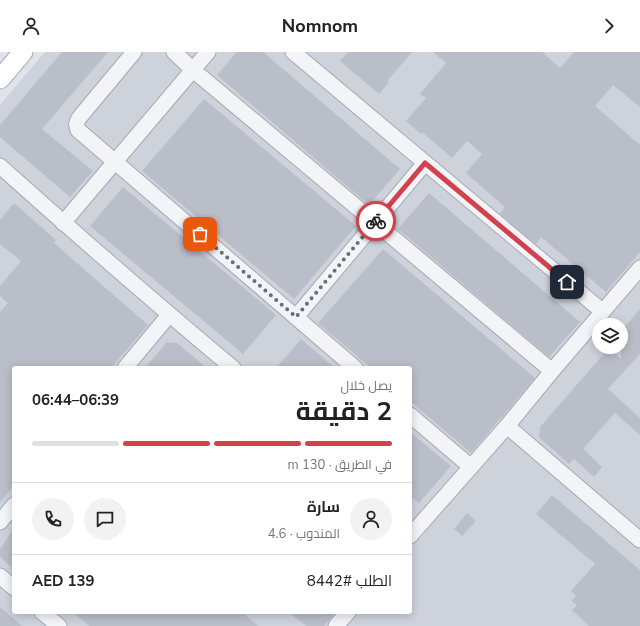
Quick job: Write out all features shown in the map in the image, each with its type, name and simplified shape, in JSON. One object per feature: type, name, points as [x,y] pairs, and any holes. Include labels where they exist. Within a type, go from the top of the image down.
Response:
[{"type":"main road","points":[[0,79],[23,52]]},
{"type":"street","points":[[134,52],[77,122],[76,126],[80,134],[115,162],[353,366]]},
{"type":"street","points":[[174,52],[193,70],[552,371]]},
{"type":"street","points":[[63,223],[208,52]]},
{"type":"street","points":[[293,52],[602,311]]},
{"type":"street","points":[[296,317],[425,163]]},
{"type":"street","points":[[0,166],[169,315],[231,366]]},
{"type":"street","points":[[412,530],[415,520],[471,467],[640,268]]},
{"type":"street","points":[[128,366],[169,315]]},
{"type":"street","points":[[412,417],[471,467]]},
{"type":"street","points":[[507,426],[640,540]]},
{"type":"street","points":[[0,522],[12,507]]},
{"type":"street","points":[[0,576],[12,586]]},
{"type":"street","points":[[44,614],[58,626]]},
{"type":"street","points":[[336,626],[346,614]]},
{"type":"shaded area","points":[[45,52],[640,52],[640,626],[0,626],[0,105]]},
{"type":"building","points":[[62,52],[108,52],[42,129],[93,171],[70,197],[0,137],[0,125]]},
{"type":"building","points":[[237,52],[263,52],[400,169],[369,205],[217,75]]},
{"type":"building","points":[[348,52],[412,52],[388,80],[389,82],[379,94],[340,61]]},
{"type":"building","points":[[433,52],[542,52],[560,68],[574,52],[640,52],[640,107],[613,85],[595,106],[640,145],[640,252],[606,292],[541,237],[536,244],[500,214],[505,207],[466,173],[482,154],[467,141],[452,158],[422,132],[421,134],[406,121],[426,98],[420,94],[446,63]]},
{"type":"building","points":[[204,99],[356,226],[294,299],[142,171]]},
{"type":"building","points":[[123,187],[276,315],[243,354],[90,226]]},
{"type":"building","points":[[429,193],[580,322],[549,357],[398,229]]},
{"type":"building","points":[[14,203],[56,240],[54,243],[148,325],[113,366],[12,366],[12,488],[0,502],[0,312],[8,303],[0,296],[0,286],[21,261],[0,244],[0,220]]},
{"type":"building","points":[[383,249],[535,378],[471,453],[412,403],[412,366],[369,366],[318,323]]},
{"type":"building","points":[[640,309],[640,354],[608,389],[640,418],[640,435],[615,413],[583,449],[602,467],[594,477],[574,459],[569,464],[539,437],[540,427],[604,354],[616,354],[621,359],[621,354],[628,354],[628,323]]},
{"type":"building","points":[[301,339],[333,366],[278,366]]},
{"type":"building","points":[[167,342],[177,343],[205,366],[147,366]]},
{"type":"building","points":[[412,434],[451,466],[419,503],[412,498]]},
{"type":"building","points":[[552,495],[640,570],[640,626],[589,626],[572,610],[577,605],[572,601],[576,596],[571,591],[595,564],[536,514]]},
{"type":"building","points":[[467,513],[476,521],[462,536],[454,529]]},
{"type":"building","points":[[12,531],[12,567],[0,557],[0,549]]},
{"type":"building","points":[[0,607],[22,626],[0,626]]},
{"type":"building","points":[[75,614],[244,614],[258,626],[89,626]]},
{"type":"building","points":[[291,614],[334,614],[324,626],[306,626]]},
{"type":"way so far","points":[[200,234],[296,317],[376,221]]},
{"type":"route","points":[[376,221],[425,163],[567,282]]}]
